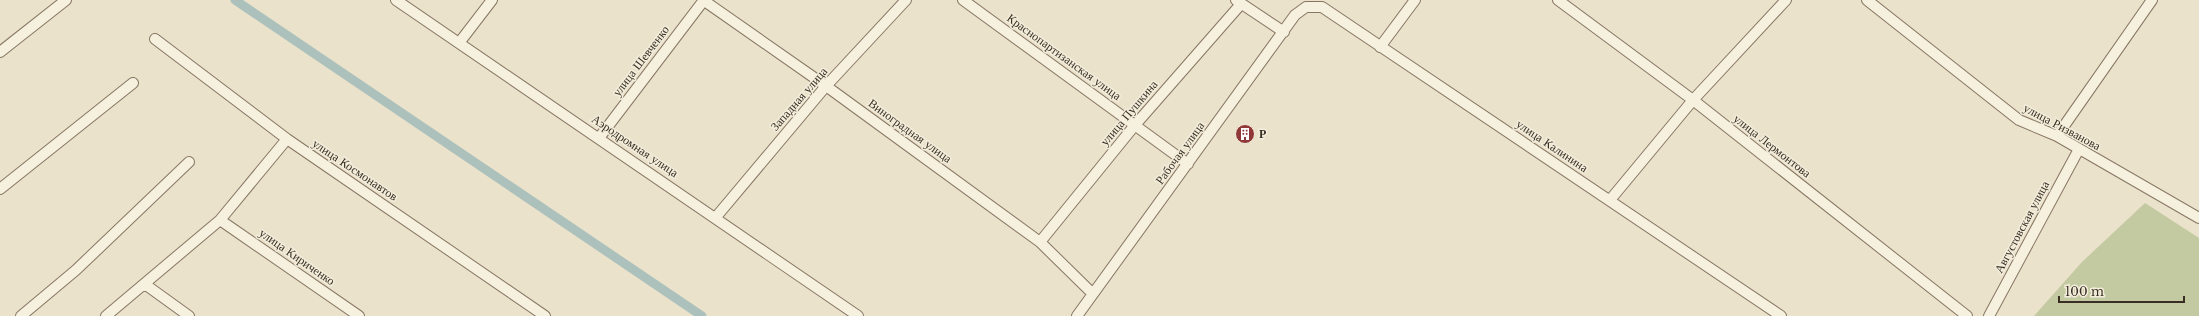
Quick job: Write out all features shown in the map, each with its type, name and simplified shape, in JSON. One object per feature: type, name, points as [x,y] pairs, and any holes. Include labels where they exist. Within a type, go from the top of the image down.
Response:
[{"type":"street","points":[[0,52],[66,0]]},
{"type":"street","name":"Аэродромная улица","points":[[396,0],[716,217],[858,316]]},
{"type":"street","points":[[459,44],[492,0]]},
{"type":"street","name":"Виноградная улица","points":[[703,0],[826,86],[1040,242],[1093,294]]},
{"type":"street","name":"улица Шевченко","points":[[599,138],[703,0]]},
{"type":"street","name":"Западная улица","points":[[716,217],[826,86],[906,0]]},
{"type":"street","name":"Краснопартизанская улица","points":[[963,0],[1188,164]]},
{"type":"street","points":[[1380,47],[1415,0]]},
{"type":"street","name":"улица Лермонтова","points":[[1558,0],[1693,100],[1967,316]]},
{"type":"street","points":[[1610,200],[1693,100],[1786,0]]},
{"type":"street","name":"улица Ризванова","points":[[1867,0],[2019,120],[2057,136],[2199,218]]},
{"type":"street","points":[[2057,136],[2152,0]]},
{"type":"street","points":[[1239,2],[1284,32]]},
{"type":"street","name":"улица Пушкина","points":[[1040,242],[1135,125],[1239,2]]},
{"type":"street","name":"улица Калинина","points":[[1304,4],[1322,7],[1781,316]]},
{"type":"street","name":"Рабочая улица","points":[[1077,316],[1304,4]]},
{"type":"street","name":"улица Космонавтов","points":[[155,39],[287,139],[545,316]]},
{"type":"street","points":[[0,189],[133,83]]},
{"type":"street","points":[[106,316],[146,285],[220,220],[287,139]]},
{"type":"street","name":"Августовская улица","points":[[1989,316],[2079,150]]},
{"type":"street","points":[[21,316],[76,270],[189,162]]},
{"type":"street","name":"улица Кириченко","points":[[220,220],[359,316]]},
{"type":"street","points":[[146,285],[189,316]]},
{"type":"green space","points":[[2145,203],[2199,238],[2199,316],[2034,316],[2082,262]]},
{"type":"waterway","points":[[235,0],[702,316]]},
{"type":"place","name":"Р","points":[[1245,134]]}]
